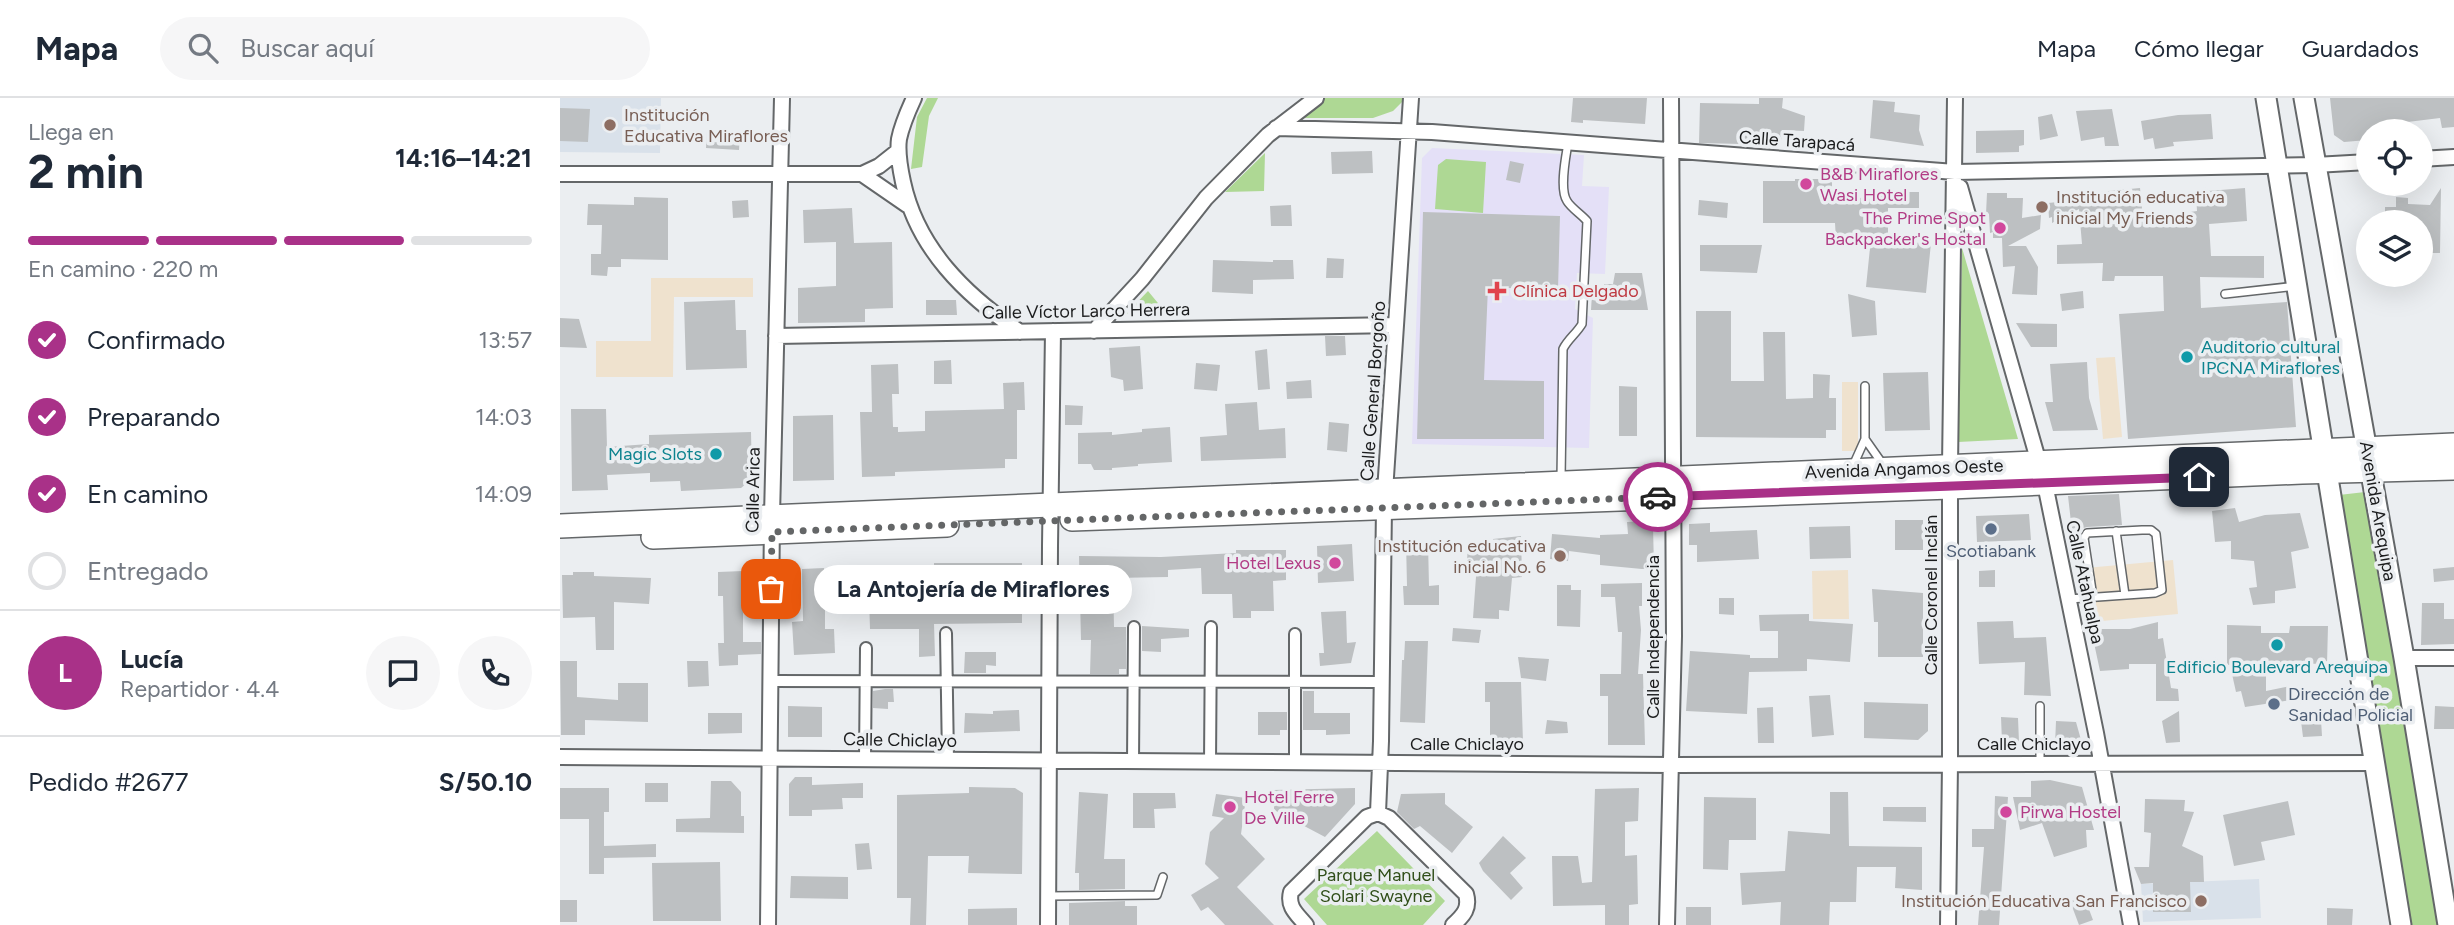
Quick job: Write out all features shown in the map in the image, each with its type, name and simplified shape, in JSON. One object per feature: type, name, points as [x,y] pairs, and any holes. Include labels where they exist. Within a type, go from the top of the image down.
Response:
[{"type":"main road","points":[[2266,98],[2401,925]]},
{"type":"main road","name":"Avenida Arequipa","points":[[2304,98],[2404,658],[2448,925]]},
{"type":"main road","points":[[2369,460],[2454,445]]},
{"type":"main road","points":[[2369,460],[2454,468]]},
{"type":"main road","name":"Avenida Angamos Oeste","points":[[560,526],[772,524],[2369,460]]},
{"type":"main road","name":"Avenida Angamos Oeste","points":[[1385,498],[1561,484],[1672,488],[1850,471],[1886,470],[1950,477]]},
{"type":"main road","name":"Avenida Angamos Oeste","points":[[560,541],[772,524]]},
{"type":"street","name":"Calle Arica","points":[[768,925],[772,524],[782,98]]},
{"type":"street","points":[[914,98],[904,119],[898,151],[907,205],[923,237],[954,278],[990,312],[1020,332]]},
{"type":"street","points":[[1094,331],[1142,279],[1206,198],[1276,128],[1316,98]]},
{"type":"street","name":"Calle General Borgoño","points":[[1378,813],[1385,498],[1411,98]]},
{"type":"street","name":"Calle Independencia","points":[[1667,925],[1672,765],[1671,98]]},
{"type":"street","name":"Calle Coronel Inclán","points":[[1948,925],[1955,98]]},
{"type":"street","name":"Calle Tarapacá","points":[[1276,128],[1409,131],[1955,172],[2356,163]]},
{"type":"street","points":[[560,174],[862,174],[879,166],[898,151]]},
{"type":"street","points":[[2433,158],[2454,156]]},
{"type":"street","name":"Calle Atahualpa","points":[[1955,172],[2042,474],[2102,762],[2131,925]]},
{"type":"street","points":[[862,174],[907,205]]},
{"type":"street","name":"Calle Víctor Larco Herrera","points":[[776,336],[1396,325]]},
{"type":"street","points":[[1048,925],[1050,512],[1054,331]]},
{"type":"street","points":[[1133,762],[1134,627]]},
{"type":"street","points":[[1210,627],[1210,763]]},
{"type":"street","points":[[946,633],[948,760]]},
{"type":"street","points":[[1295,634],[1295,763]]},
{"type":"street","points":[[865,759],[866,648]]},
{"type":"street","points":[[2404,658],[2454,659]]},
{"type":"street","points":[[770,681],[1382,682]]},
{"type":"street","name":"Calle Chiclayo","points":[[560,757],[1672,765],[2374,763]]},
{"type":"street","points":[[1306,925],[1291,907],[1291,892],[1367,817],[1378,813],[1389,818],[1466,894],[1468,904],[1463,915],[1453,925]]},
{"type":"lane","points":[[1561,484],[1563,349],[1582,324],[1587,221],[1568,203],[1564,194],[1568,142]]},
{"type":"lane","points":[[2225,294],[2297,286]]},
{"type":"lane","points":[[1850,471],[1866,439],[1865,386]]},
{"type":"lane","points":[[1866,439],[1886,470]]},
{"type":"lane","points":[[2069,599],[2155,593],[2162,590],[2156,534],[2151,530],[2087,533],[2084,538],[2093,597]]},
{"type":"lane","points":[[2116,531],[2125,595]]},
{"type":"lane","points":[[2040,706],[2040,763]]},
{"type":"lane","points":[[1048,895],[1157,895],[1163,877]]},
{"type":"shaded area","name":"Institución Educativa Miraflores","points":[[560,98],[661,98],[660,153],[560,152]]},
{"type":"shaded area","name":"Clínica Delgado","points":[[1432,148],[1584,155],[1582,186],[1609,187],[1605,274],[1577,273],[1575,309],[1593,318],[1589,448],[1412,444],[1422,158]]},
{"type":"shaded area","points":[[651,278],[753,278],[753,297],[674,297],[673,377],[596,377],[596,341],[651,341]]},
{"type":"shaded area","points":[[2115,357],[2122,437],[2103,439],[2096,358]]},
{"type":"shaded area","points":[[1842,382],[1858,382],[1858,451],[1842,451]]},
{"type":"shaded area","points":[[2173,560],[2178,614],[2091,622],[2086,568]]},
{"type":"shaded area","points":[[1848,570],[1849,619],[1813,619],[1812,571]]},
{"type":"shaded area","name":"Institución Educativa San Francisco","points":[[2259,879],[2261,918],[2143,922],[2141,884]]},
{"type":"green space","points":[[927,98],[938,98],[929,116],[922,167],[911,169],[917,117]]},
{"type":"green space","points":[[1320,98],[1406,98],[1393,111],[1373,118],[1298,118]]},
{"type":"green space","points":[[1265,153],[1264,191],[1225,192]]},
{"type":"green space","points":[[1446,159],[1486,162],[1483,213],[1435,209],[1438,165]]},
{"type":"green space","points":[[1962,248],[2018,439],[1958,442]]},
{"type":"green space","points":[[1148,291],[1167,314],[1126,314]]},
{"type":"green space","points":[[2365,492],[2370,501],[2438,925],[2409,925],[2339,495]]},
{"type":"green space","name":"Parque Manuel Solari Swayne","points":[[1377,831],[1445,901],[1423,925],[1327,925],[1304,899]]},
{"type":"building","points":[[1573,98],[1647,98],[1645,124],[1583,120],[1583,123],[1571,122]]},
{"type":"building","points":[[1759,98],[1783,98],[1782,108],[1805,116],[1804,131],[1782,130],[1781,141],[1699,143],[1700,103],[1759,104]]},
{"type":"building","points":[[2330,98],[2454,98],[2454,127],[2442,128],[2440,118],[2356,119],[2356,141],[2344,142],[2334,135]]},
{"type":"building","points":[[1873,100],[1895,102],[1894,112],[1920,115],[1919,130],[1924,146],[1870,138]]},
{"type":"building","points":[[560,108],[590,109],[588,142],[560,141]]},
{"type":"building","points":[[2112,109],[2119,146],[2105,146],[2104,137],[2081,141],[2076,111]]},
{"type":"building","points":[[2052,114],[2058,136],[2040,140],[2038,117]]},
{"type":"building","points":[[2211,114],[2213,139],[2173,142],[2174,146],[2155,149],[2153,138],[2144,140],[2141,121],[2178,115]]},
{"type":"building","points":[[707,130],[740,131],[739,150],[706,148]]},
{"type":"building","points":[[2024,130],[2024,145],[2019,146],[2019,152],[1976,153],[1976,131]]},
{"type":"building","points":[[1372,151],[1373,173],[1332,174],[1331,152]]},
{"type":"building","points":[[1510,161],[1524,164],[1520,183],[1506,180]]},
{"type":"building","points":[[1832,179],[1832,192],[1844,192],[1844,197],[1864,198],[1865,192],[1919,192],[1919,208],[1888,208],[1888,242],[1931,243],[1926,293],[1866,287],[1871,238],[1836,240],[1835,223],[1763,223],[1763,181]]},
{"type":"building","points":[[2140,188],[2143,219],[2197,211],[2196,192],[2245,188],[2247,221],[2209,224],[2211,256],[2264,256],[2264,278],[2200,277],[2201,308],[2287,302],[2296,427],[2128,439],[2119,314],[2164,311],[2163,276],[2115,276],[2114,281],[2102,281],[2103,263],[2057,264],[2057,245],[2082,244],[2079,209],[2052,223],[2048,203],[2078,200],[2078,194]]},
{"type":"building","points":[[2441,188],[2440,253],[2433,253],[2433,210],[2385,210],[2385,207],[2396,207],[2396,197],[2408,198],[2408,204],[2430,205]]},
{"type":"building","points":[[1987,193],[2007,193],[2007,198],[2023,198],[2022,218],[2041,215],[2040,229],[2008,246],[2026,246],[2038,267],[2037,295],[2012,294],[2015,266],[2003,267],[2002,238],[1993,238],[1993,232],[1990,233],[1989,214],[1986,214]]},
{"type":"building","points":[[634,197],[668,198],[668,260],[621,259],[621,267],[608,267],[607,276],[591,275],[591,254],[601,254],[602,225],[587,225],[588,204],[634,205]]},
{"type":"building","points":[[748,200],[749,217],[733,218],[732,201]]},
{"type":"building","points":[[1699,200],[1728,203],[1727,218],[1698,215]]},
{"type":"building","points":[[1291,205],[1292,226],[1271,226],[1270,206]]},
{"type":"building","points":[[852,208],[854,243],[892,242],[893,308],[865,309],[865,322],[798,323],[798,288],[836,286],[836,242],[804,243],[803,210]]},
{"type":"building","points":[[1423,212],[1560,216],[1558,290],[1488,287],[1484,380],[1544,381],[1544,439],[1417,439]]},
{"type":"building","points":[[1700,245],[1762,245],[1757,273],[1700,271]]},
{"type":"building","points":[[1327,258],[1344,259],[1343,278],[1326,278]]},
{"type":"building","points":[[1213,260],[1293,260],[1294,279],[1253,280],[1253,294],[1212,292]]},
{"type":"building","points":[[1615,273],[1642,273],[1648,310],[1591,310],[1592,294],[1604,292],[1604,284],[1613,284]]},
{"type":"building","points":[[2083,291],[2084,308],[2062,311],[2060,294]]},
{"type":"building","points":[[1848,294],[1875,301],[1877,335],[1852,337]]},
{"type":"building","points":[[735,300],[736,330],[746,330],[747,368],[686,370],[684,302]]},
{"type":"building","points":[[926,300],[956,300],[957,315],[926,315]]},
{"type":"building","points":[[1696,311],[1731,311],[1731,381],[1764,381],[1763,332],[1785,332],[1786,399],[1813,398],[1813,374],[1830,375],[1829,398],[1836,398],[1836,430],[1826,430],[1826,438],[1696,437]]},
{"type":"building","points":[[560,318],[579,319],[587,348],[560,347]]},
{"type":"building","points":[[2016,323],[2057,324],[2057,347],[2031,347]]},
{"type":"building","points":[[1325,336],[1345,336],[1346,355],[1326,356]]},
{"type":"building","points":[[1140,346],[1143,389],[1124,391],[1123,380],[1111,377],[1109,348]]},
{"type":"building","points":[[1267,349],[1270,389],[1258,390],[1255,351]]},
{"type":"building","points":[[951,360],[952,384],[934,384],[934,361]]},
{"type":"building","points":[[2087,362],[2089,398],[2098,430],[2053,431],[2045,402],[2053,402],[2050,364]]},
{"type":"building","points":[[1196,363],[1220,365],[1217,391],[1194,389]]},
{"type":"building","points":[[898,364],[899,394],[892,394],[893,427],[898,427],[898,432],[925,431],[925,411],[1004,409],[1003,383],[1024,382],[1025,410],[1017,410],[1017,459],[1005,459],[1005,468],[895,472],[895,476],[862,477],[860,412],[872,412],[871,365]]},
{"type":"building","points":[[1928,372],[1930,430],[1885,431],[1883,373]]},
{"type":"building","points":[[1311,380],[1312,398],[1287,399],[1286,382]]},
{"type":"building","points":[[1619,386],[1637,387],[1637,436],[1619,436]]},
{"type":"building","points":[[1257,402],[1259,430],[1285,428],[1286,458],[1201,461],[1200,437],[1227,435],[1225,404]]},
{"type":"building","points":[[1065,405],[1083,406],[1082,425],[1065,425]]},
{"type":"building","points":[[571,409],[606,409],[607,447],[649,444],[649,435],[751,432],[752,479],[741,488],[681,491],[680,481],[650,482],[650,473],[607,475],[608,490],[572,491]]},
{"type":"building","points":[[833,415],[834,480],[793,481],[793,416]]},
{"type":"building","points":[[1329,422],[1349,424],[1347,452],[1327,450]]},
{"type":"building","points":[[1170,427],[1172,462],[1138,464],[1112,470],[1094,470],[1091,464],[1078,464],[1078,433],[1112,432],[1112,435]]},
{"type":"building","points":[[2119,494],[2122,525],[2087,527],[2072,531],[2068,496]]},
{"type":"building","points":[[2235,508],[2239,522],[2265,515],[2300,513],[2309,548],[2291,552],[2296,588],[2275,591],[2275,603],[2253,605],[2249,588],[2257,587],[2254,561],[2231,559],[2231,541],[2215,542],[2212,511]]},
{"type":"building","points":[[2029,514],[2031,540],[1977,542],[1976,516]]},
{"type":"building","points":[[1895,520],[1923,520],[1923,550],[1895,550]]},
{"type":"building","points":[[1647,521],[1653,526],[1654,568],[1600,565],[1600,555],[1569,551],[1568,561],[1550,559],[1552,534],[1600,538],[1600,535],[1628,534],[1627,522]]},
{"type":"building","points":[[1710,523],[1710,532],[1757,530],[1759,559],[1697,562],[1697,545],[1689,545],[1689,524]]},
{"type":"building","points":[[1850,526],[1851,558],[1810,559],[1809,527]]},
{"type":"building","points":[[1521,536],[1522,577],[1512,578],[1509,611],[1499,610],[1499,619],[1473,618],[1477,563],[1467,563],[1468,541],[1494,541],[1493,539]]},
{"type":"building","points":[[1406,541],[1428,542],[1429,586],[1439,585],[1439,605],[1404,605],[1403,586],[1407,586]]},
{"type":"building","name":"Hotel Lexus","points":[[1352,544],[1354,581],[1318,583],[1317,546]]},
{"type":"building","points":[[1236,550],[1286,550],[1286,580],[1273,581],[1274,611],[1251,611],[1251,618],[1233,618],[1232,594],[1202,594],[1201,568],[1168,570],[1168,577],[1113,578],[1114,627],[1126,627],[1126,669],[1119,669],[1119,674],[1090,674],[1091,640],[1081,640],[1079,556],[1161,557],[1236,553]]},
{"type":"building","points":[[934,563],[1022,563],[1022,623],[934,624],[935,656],[919,657],[919,629],[870,629],[869,597],[825,604],[825,629],[834,629],[835,653],[794,655],[792,622],[803,621],[802,569],[824,568],[825,589],[869,583],[869,571],[934,570]]},
{"type":"building","points":[[2454,567],[2454,580],[2434,582],[2433,569]]},
{"type":"building","points":[[1995,570],[1995,587],[1979,587],[1979,571]]},
{"type":"building","points":[[743,571],[743,642],[761,642],[761,654],[738,655],[738,665],[719,666],[718,643],[724,643],[723,596],[718,596],[718,572]]},
{"type":"building","points":[[573,572],[594,572],[594,576],[651,578],[649,604],[614,602],[614,650],[596,650],[595,617],[563,618],[562,575],[573,575]]},
{"type":"building","points":[[1642,583],[1638,674],[1643,674],[1645,745],[1608,745],[1608,696],[1600,696],[1600,674],[1621,674],[1622,632],[1618,632],[1615,597],[1601,597],[1601,584]]},
{"type":"building","points":[[1557,585],[1571,585],[1571,590],[1581,590],[1580,627],[1557,626]]},
{"type":"building","points":[[1872,589],[1923,593],[1923,657],[1878,657],[1878,622],[1874,622]]},
{"type":"building","points":[[1719,598],[1734,598],[1734,615],[1719,614]]},
{"type":"building","points":[[2422,603],[2444,603],[2444,619],[2454,619],[2454,644],[2421,645]]},
{"type":"building","points":[[1346,611],[1347,643],[1356,642],[1351,663],[1320,666],[1319,653],[1324,653],[1321,612]]},
{"type":"building","points":[[1809,614],[1809,621],[1853,624],[1850,662],[1807,659],[1807,671],[1749,672],[1747,714],[1686,711],[1690,651],[1750,655],[1750,658],[1778,658],[1778,631],[1760,631],[1759,615]]},
{"type":"building","points":[[2013,621],[2014,638],[2046,637],[2051,696],[2024,695],[2025,662],[1979,664],[1977,622]]},
{"type":"building","points":[[2158,622],[2158,639],[2163,638],[2171,688],[2178,689],[2179,701],[2156,701],[2156,664],[2129,664],[2129,669],[2100,671],[2091,629],[2130,629]]},
{"type":"building","name":"Edificio Boulevard Arequipa","points":[[2227,625],[2261,626],[2261,633],[2289,633],[2290,626],[2328,626],[2327,664],[2266,663],[2266,691],[2290,686],[2291,700],[2245,707],[2241,691],[2236,692],[2230,665],[2227,665]]},
{"type":"building","points":[[1142,626],[1189,629],[1189,637],[1161,639],[1161,652],[1142,651]]},
{"type":"building","points":[[1453,628],[1481,630],[1479,643],[1452,641]]},
{"type":"building","points":[[1405,641],[1428,641],[1425,723],[1400,722]]},
{"type":"building","points":[[965,652],[996,652],[996,666],[986,665],[986,673],[964,673]]},
{"type":"building","points":[[1518,657],[1549,659],[1546,681],[1521,678]]},
{"type":"building","points":[[560,661],[577,661],[577,697],[618,700],[618,683],[648,683],[648,722],[585,720],[585,735],[561,735]]},
{"type":"building","points":[[687,661],[708,661],[709,686],[688,687]]},
{"type":"building","points":[[1485,682],[1521,682],[1523,742],[1490,742],[1490,702],[1485,702]]},
{"type":"building","points":[[893,689],[894,702],[888,702],[888,709],[873,708],[873,691]]},
{"type":"building","points":[[1303,691],[1314,691],[1314,713],[1350,713],[1350,734],[1326,735],[1326,730],[1303,730]]},
{"type":"building","points":[[1830,695],[1834,735],[1812,737],[1809,696]]},
{"type":"building","points":[[1864,702],[1928,704],[1928,731],[1918,740],[1864,738]]},
{"type":"building","points":[[788,706],[822,707],[822,737],[788,737]]},
{"type":"building","points":[[2435,706],[2454,707],[2454,729],[2434,729]]},
{"type":"building","points":[[1773,707],[1774,743],[1758,743],[1757,708]]},
{"type":"building","points":[[1019,710],[1020,731],[964,733],[965,713],[993,714],[993,711]]},
{"type":"building","points":[[2179,711],[2180,742],[2166,743],[2162,721]]},
{"type":"building","points":[[1258,712],[1287,712],[1287,730],[1280,730],[1280,735],[1258,735]]},
{"type":"building","points":[[708,713],[742,713],[742,733],[708,734]]},
{"type":"building","points":[[2001,717],[2018,718],[2019,742],[2002,742]]},
{"type":"building","points":[[1547,720],[1567,722],[1568,733],[1545,734]]},
{"type":"building","points":[[2321,720],[2322,736],[2303,737],[2301,721]]},
{"type":"building","points":[[2056,721],[2076,722],[2083,747],[2055,745]]},
{"type":"building","points":[[795,777],[812,777],[812,785],[863,783],[863,798],[842,798],[843,809],[812,810],[812,816],[789,816],[789,784]]},
{"type":"building","points":[[2050,780],[2082,787],[2094,830],[2086,830],[2087,847],[2054,857],[2042,823],[2020,830],[2013,797],[2031,797],[2031,781]]},
{"type":"building","points":[[711,781],[731,781],[741,792],[744,833],[676,832],[676,819],[710,818]]},
{"type":"building","points":[[645,783],[668,783],[668,802],[645,802]]},
{"type":"building","points":[[969,787],[1015,788],[1023,793],[1022,874],[968,873],[969,856],[928,856],[926,925],[910,925],[911,898],[897,898],[897,795],[969,793]]},
{"type":"building","points":[[560,788],[609,788],[609,812],[604,812],[604,846],[656,844],[656,857],[604,858],[604,874],[589,874],[589,819],[560,819]]},
{"type":"building","points":[[1355,788],[1355,804],[1325,837],[1274,810],[1274,790]]},
{"type":"building","points":[[1639,788],[1638,821],[1625,822],[1625,856],[1637,855],[1638,904],[1629,905],[1629,925],[1605,925],[1605,905],[1553,906],[1552,856],[1578,856],[1582,883],[1592,882],[1595,789]]},
{"type":"building","points":[[1079,792],[1108,794],[1104,859],[1125,859],[1125,889],[1079,890],[1079,873],[1075,873]]},
{"type":"building","points":[[1830,792],[1848,792],[1849,846],[1922,847],[1922,890],[1895,888],[1896,867],[1857,867],[1856,902],[1830,902],[1829,925],[1780,925],[1781,902],[1742,905],[1740,873],[1785,871],[1788,831],[1830,834]]},
{"type":"building","points":[[1133,793],[1175,793],[1176,808],[1154,809],[1155,828],[1133,828]]},
{"type":"building","points":[[1445,793],[1445,804],[1473,827],[1452,853],[1420,826],[1414,829],[1397,812],[1401,794]]},
{"type":"building","points":[[1216,794],[1246,798],[1241,834],[1265,859],[1237,887],[1274,925],[1225,925],[1208,907],[1201,911],[1191,895],[1219,878],[1205,864],[1210,832],[1224,818],[1212,816]]},
{"type":"building","points":[[1995,796],[2008,797],[1999,925],[1978,925],[1984,847],[1972,847],[1972,829],[1994,829]]},
{"type":"building","points":[[1704,797],[1756,798],[1756,840],[1729,840],[1728,870],[1703,869]]},
{"type":"building","points":[[2145,799],[2185,800],[2184,811],[2194,812],[2182,846],[2203,856],[2204,882],[2190,882],[2191,912],[2153,912],[2153,883],[2141,884],[2134,867],[2149,867],[2151,833],[2144,832]]},
{"type":"building","points":[[2288,801],[2295,835],[2261,842],[2265,860],[2234,866],[2223,815]]},
{"type":"building","points":[[1883,807],[1926,807],[1926,822],[1883,821]]},
{"type":"building","points":[[1503,836],[1526,858],[1510,873],[1523,888],[1511,900],[1483,871],[1479,863]]},
{"type":"building","points":[[869,843],[872,869],[857,870],[855,844]]},
{"type":"building","points":[[720,862],[721,921],[653,921],[652,863]]},
{"type":"building","points":[[791,876],[848,877],[848,899],[790,898]]},
{"type":"building","points":[[2084,896],[2093,920],[2079,925],[2070,901]]},
{"type":"building","points":[[560,900],[577,900],[577,922],[560,922]]},
{"type":"building","points":[[1125,901],[1125,906],[1137,906],[1137,925],[1069,925],[1069,903]]},
{"type":"building","points":[[1686,907],[1711,907],[1711,925],[1686,925]]},
{"type":"building","points":[[1017,908],[1017,925],[968,925],[968,909]]},
{"type":"building","points":[[2327,908],[2353,909],[2352,925],[2327,925]]},
{"type":"way so far","points":[[771,589],[772,532],[1658,497]]},
{"type":"place","name":"Institución Educativa Miraflores","points":[[610,125]]},
{"type":"place","name":"B&B Miraflores Wasi Hotel","points":[[1806,184]]},
{"type":"place","name":"Institución educativa inicial My Friends","points":[[2042,207]]},
{"type":"place","name":"The Prime Spot Backpacker's Hostal","points":[[2000,228]]},
{"type":"place","name":"Clínica Delgado","points":[[1497,291]]},
{"type":"place","name":"Auditorio cultural IPCNA Miraflores","points":[[2187,357]]},
{"type":"place","name":"Magic Slots","points":[[716,454]]},
{"type":"place","name":"Scotiabank","points":[[1991,529]]},
{"type":"place","name":"Institución educativa inicial No. 6","points":[[1560,556]]},
{"type":"place","name":"Hotel Lexus","points":[[1335,563]]},
{"type":"place","name":"La Antojería de Miraflores","points":[[771,589]]},
{"type":"place","name":"Edificio Boulevard Arequipa","points":[[2277,645]]},
{"type":"place","name":"Dirección de Sanidad Policial","points":[[2274,704]]},
{"type":"place","name":"Hotel Ferre De Ville","points":[[1230,807]]},
{"type":"place","name":"Pirwa Hostel","points":[[2006,812]]},
{"type":"place","name":"Institución Educativa San Francisco","points":[[2201,901]]},
{"type":"route","points":[[1658,497],[2199,477]]}]
